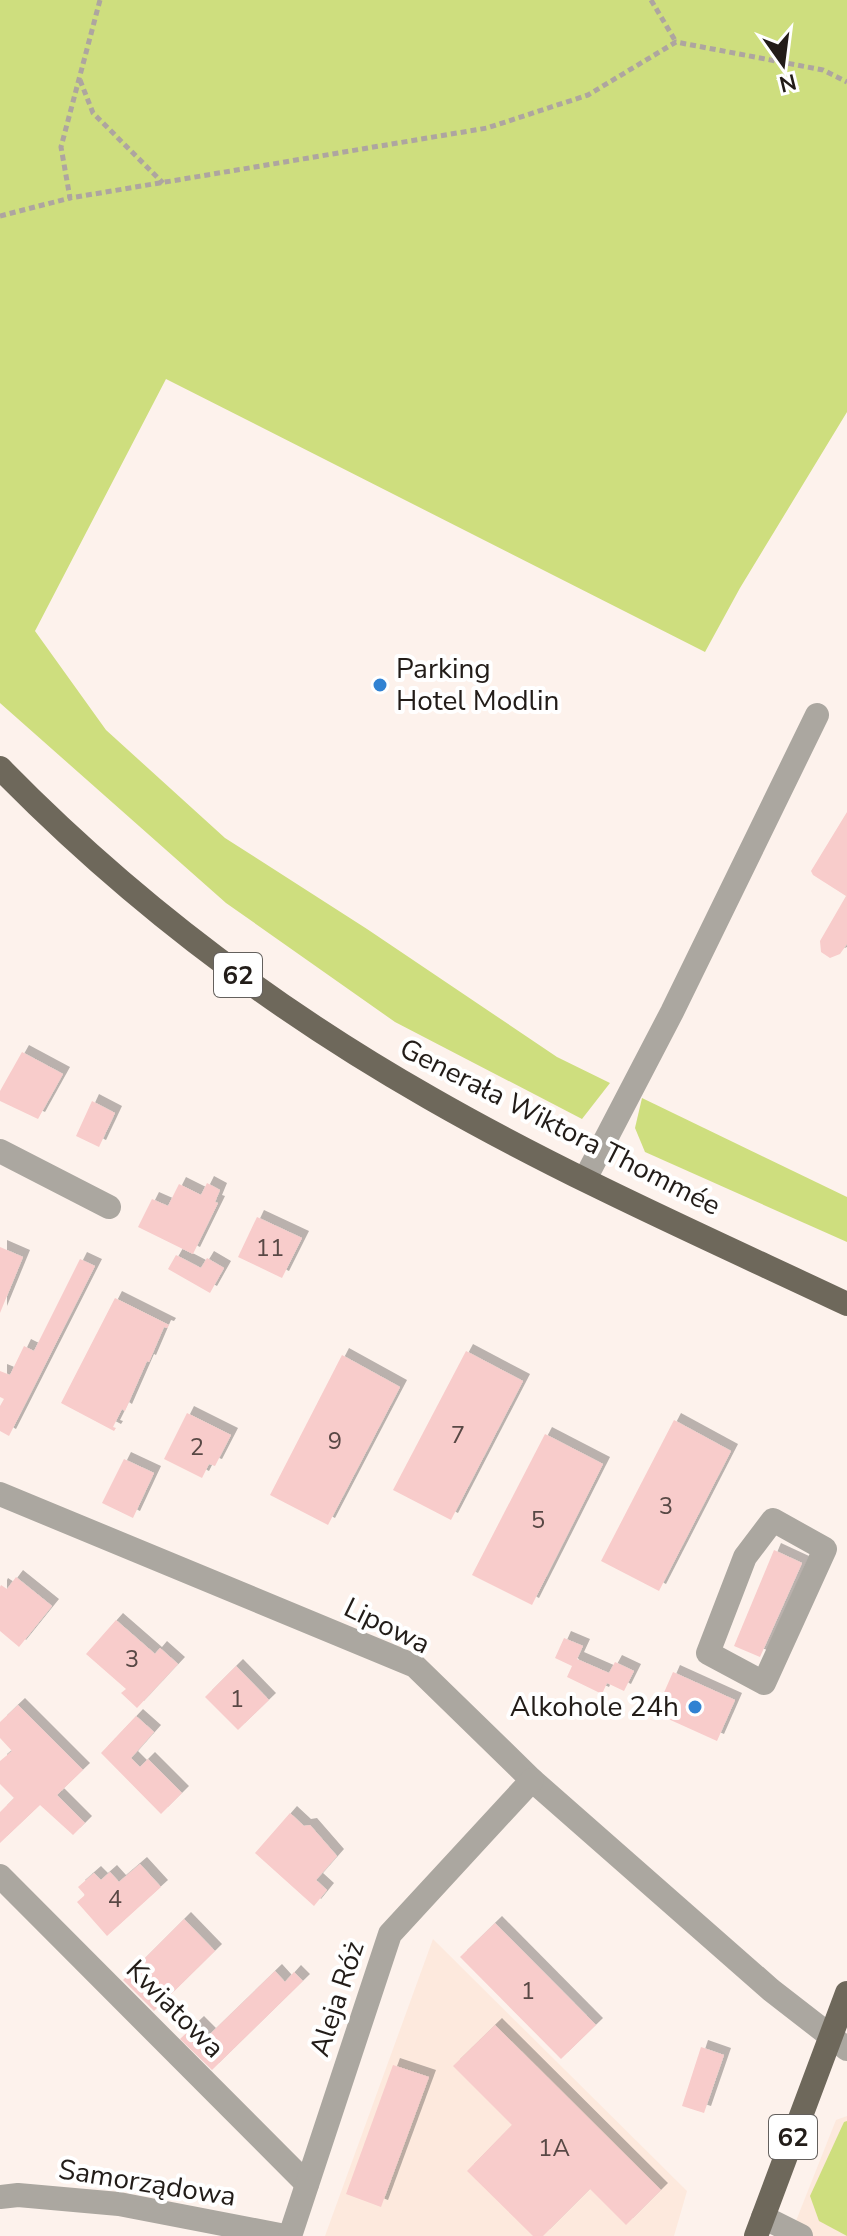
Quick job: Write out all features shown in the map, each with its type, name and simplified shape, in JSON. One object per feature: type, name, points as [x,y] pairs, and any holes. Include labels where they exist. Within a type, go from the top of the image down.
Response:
[{"type":"main road","name":"Generała Wiktora Thommée","points":[[0,768],[84,849],[147,904],[244,979],[334,1040],[429,1097],[585,1179],[844,1304]]},
{"type":"main road","name":"62","points":[[759,2227],[838,2044],[847,1993]]},
{"type":"street","points":[[585,1179],[672,1012],[817,715]]},
{"type":"street","points":[[0,1151],[109,1207]]},
{"type":"street","name":"Lipowa","points":[[0,1494],[415,1666],[532,1780],[759,1980],[838,2044]]},
{"type":"street","points":[[773,1520],[825,1549],[764,1683],[708,1653],[745,1557],[773,1520]]},
{"type":"street","name":"Aleja Róż","points":[[287,2236],[390,1934],[532,1780]]},
{"type":"street","name":"Kwiatowa","points":[[0,1876],[307,2184]]},
{"type":"street","name":"Samorządowa","points":[[0,2197],[18,2195],[119,2204],[287,2236]]},
{"type":"street","points":[[759,2227],[801,2236]]},
{"type":"path","points":[[70,198],[61,147],[100,0]]},
{"type":"path","points":[[651,0],[676,42]]},
{"type":"path","points":[[0,216],[70,198],[487,128],[588,95],[676,42],[823,70],[847,82]]},
{"type":"path","points":[[79,78],[93,113],[163,183]]},
{"type":"shaded area","points":[[433,1939],[687,2191],[674,2236],[325,2236]]},
{"type":"shaded area","points":[[847,2116],[847,2236],[790,2236],[836,2120]]},
{"type":"green space","points":[[0,0],[847,0],[847,412],[740,588],[705,652],[166,379],[35,631],[106,730],[225,838],[557,1057],[610,1083],[582,1119],[395,1022],[226,903],[0,703]]},
{"type":"green space","points":[[642,1098],[847,1197],[847,1242],[645,1152],[635,1128]]},
{"type":"green space","points":[[847,2121],[847,2236],[819,2221],[810,2196]]},
{"type":"building","points":[[847,812],[847,944],[840,954],[830,958],[821,952],[820,941],[846,896],[811,871]]},
{"type":"building","points":[[22,1052],[63,1074],[38,1119],[0,1101],[0,1091]]},
{"type":"building","points":[[92,1101],[115,1113],[99,1147],[76,1136]]},
{"type":"building","points":[[207,1183],[220,1190],[215,1202],[218,1203],[193,1254],[138,1227],[152,1199],[168,1206],[179,1184],[201,1195]]},
{"type":"building","points":[[257,1217],[302,1238],[282,1278],[238,1257]]},
{"type":"building","points":[[0,1247],[23,1257],[0,1313]]},
{"type":"building","points":[[176,1255],[201,1268],[207,1258],[224,1268],[210,1293],[168,1269]]},
{"type":"building","points":[[80,1259],[95,1266],[9,1436],[0,1431],[0,1406],[4,1399],[0,1397],[0,1371],[10,1375],[24,1346],[34,1351]]},
{"type":"building","points":[[115,1298],[169,1325],[164,1327],[125,1411],[122,1409],[113,1427],[116,1428],[114,1431],[61,1403]]},
{"type":"building","points":[[466,1351],[523,1381],[451,1520],[393,1490]]},
{"type":"building","points":[[342,1355],[400,1387],[328,1525],[270,1495]]},
{"type":"building","points":[[187,1413],[231,1435],[215,1466],[209,1464],[202,1478],[164,1459]]},
{"type":"building","points":[[674,1420],[731,1451],[659,1591],[601,1561]]},
{"type":"building","points":[[545,1434],[603,1464],[532,1605],[472,1575]]},
{"type":"building","points":[[124,1459],[154,1473],[133,1518],[102,1503]]},
{"type":"building","points":[[774,1550],[802,1563],[760,1657],[734,1646]]},
{"type":"building","points":[[16,1577],[52,1606],[19,1647],[0,1631],[0,1587],[7,1589]]},
{"type":"building","points":[[116,1620],[155,1654],[160,1648],[178,1664],[137,1708],[121,1693],[126,1689],[86,1654]]},
{"type":"building","points":[[564,1638],[583,1646],[577,1659],[609,1673],[615,1662],[634,1671],[624,1691],[607,1683],[602,1694],[567,1677],[572,1666],[555,1658]]},
{"type":"building","points":[[236,1666],[269,1700],[238,1730],[205,1697]]},
{"type":"building","name":"Alkohole 24h","points":[[673,1672],[735,1700],[717,1741],[655,1713]]},
{"type":"building","points":[[18,1705],[83,1770],[57,1795],[85,1823],[73,1835],[40,1805],[0,1843],[0,1812],[14,1798],[0,1784],[0,1761],[12,1751],[0,1738],[0,1722]]},
{"type":"building","points":[[136,1716],[154,1732],[131,1758],[140,1767],[148,1759],[182,1793],[161,1814],[101,1753]]},
{"type":"building","points":[[290,1813],[304,1826],[310,1825],[337,1856],[316,1880],[327,1890],[314,1906],[255,1853]]},
{"type":"building","points":[[140,1864],[161,1887],[107,1936],[77,1902],[85,1895],[78,1887],[94,1873],[101,1880],[110,1872],[119,1882]]},
{"type":"building","points":[[184,1919],[215,1951],[154,2011],[123,1980]]},
{"type":"building","points":[[495,1923],[596,2025],[561,2059],[460,1957]]},
{"type":"building","points":[[275,1971],[285,1982],[294,1972],[303,1981],[212,2070],[180,2039],[197,2023],[209,2035]]},
{"type":"building","points":[[495,2025],[661,2190],[626,2225],[590,2189],[543,2236],[533,2236],[467,2171],[512,2125],[453,2066]]},
{"type":"building","points":[[701,2047],[724,2055],[704,2113],[682,2106]]},
{"type":"building","points":[[393,2065],[429,2077],[381,2207],[346,2194]]},
{"type":"place","name":"Parking Hotel Modlin","points":[[380,685]]},
{"type":"place","name":"Alkohole 24h","points":[[695,1707]]}]
